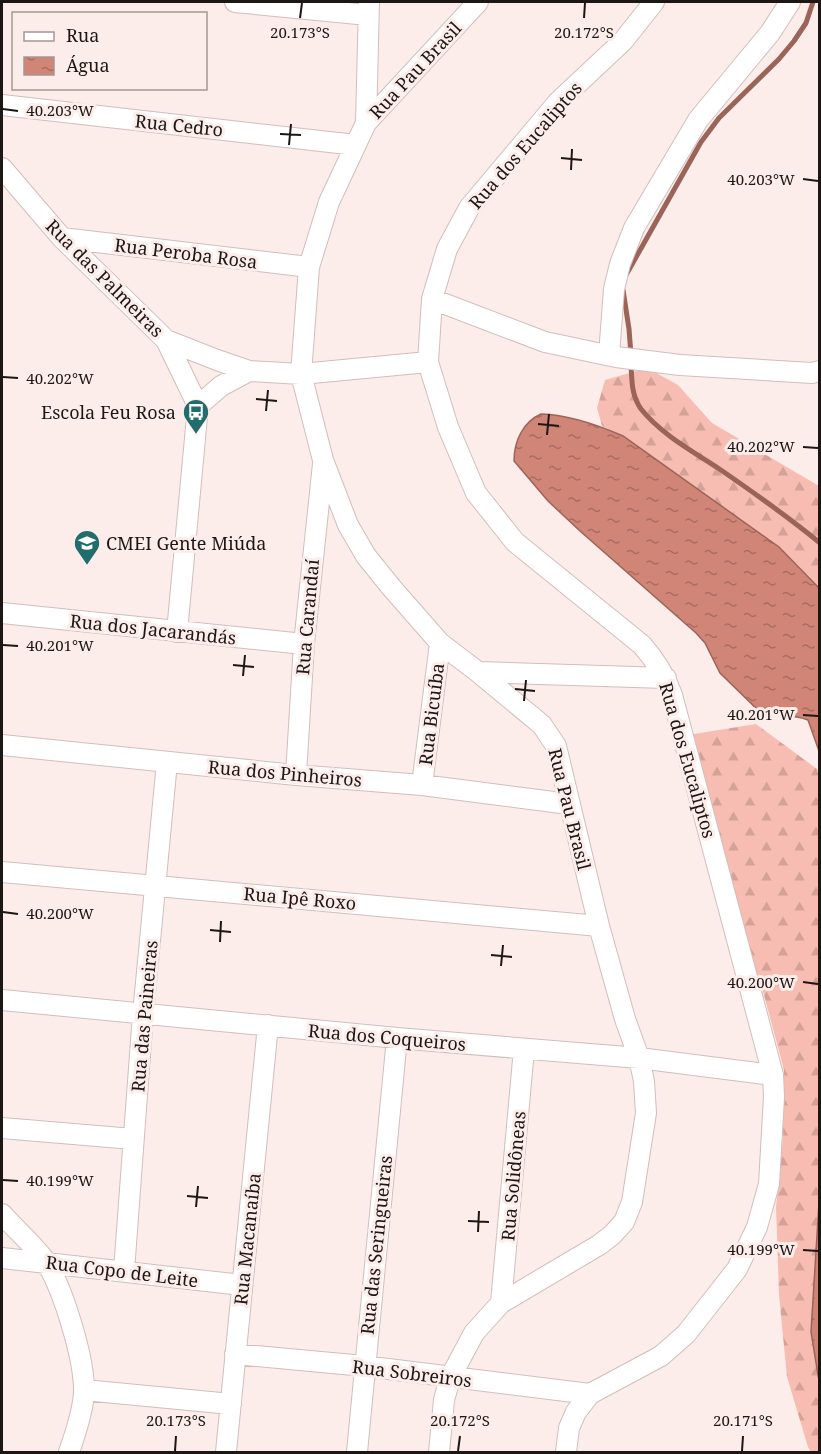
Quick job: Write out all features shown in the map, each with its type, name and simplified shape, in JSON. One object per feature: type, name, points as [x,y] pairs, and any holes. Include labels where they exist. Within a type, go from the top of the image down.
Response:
[{"type":"street","points":[[235,2],[369,8],[366,123]]},
{"type":"street","name":"Rua Pau Brasil","points":[[439,1452],[444,1400],[450,1378],[474,1332],[501,1302],[599,1245],[624,1222],[632,1202],[646,1113],[644,1081],[639,1058],[599,926],[556,746],[542,725],[440,643],[366,555],[348,525],[323,460],[301,374],[309,267],[329,202],[366,123],[478,2]]},
{"type":"street","name":"Rua dos Eucaliptos","points":[[566,1452],[569,1428],[576,1412],[590,1394],[661,1356],[686,1334],[737,1269],[757,1227],[769,1184],[774,1097],[773,1075],[666,678],[657,662],[642,645],[515,542],[477,493],[448,427],[428,362],[432,299],[447,249],[469,208],[558,102],[623,41],[654,2]]},
{"type":"street","points":[[612,356],[614,289],[620,264],[634,228],[698,120],[770,33],[790,2]]},
{"type":"street","name":"Rua Cedro","points":[[2,105],[356,145]]},
{"type":"street","name":"Rua das Palmeiras","points":[[2,168],[62,238],[166,340],[198,406]]},
{"type":"street","name":"Rua Peroba Rosa","points":[[62,238],[309,267]]},
{"type":"street","points":[[432,299],[545,342],[612,356],[680,365],[798,372],[819,371]]},
{"type":"street","points":[[166,340],[249,371],[301,374],[428,362]]},
{"type":"street","points":[[798,372],[819,360]]},
{"type":"street","points":[[177,632],[198,406],[221,386],[249,371]]},
{"type":"street","name":"Rua Carandaí","points":[[296,775],[304,645],[323,460]]},
{"type":"street","name":"Rua dos Jacarandás","points":[[2,613],[304,645]]},
{"type":"street","name":"Rua Bicuíba","points":[[422,785],[440,643]]},
{"type":"street","points":[[478,672],[666,678]]},
{"type":"street","name":"Rua dos Pinheiros","points":[[2,745],[296,775],[422,785],[569,804]]},
{"type":"street","name":"Rua das Paineiras","points":[[124,1271],[143,1014],[167,762]]},
{"type":"street","name":"Rua Ipê Roxo","points":[[2,872],[599,926]]},
{"type":"street","name":"Rua dos Coqueiros","points":[[2,1000],[397,1038],[639,1058],[773,1075]]},
{"type":"street","name":"Rua Macanaíba","points":[[226,1452],[268,1025]]},
{"type":"street","name":"Rua das Seringueiras","points":[[357,1452],[397,1038]]},
{"type":"street","name":"Rua Solidôneas","points":[[501,1302],[524,1049]]},
{"type":"street","points":[[2,1128],[133,1139]]},
{"type":"street","points":[[2,1214],[46,1262],[70,1320],[77,1345],[84,1390],[75,1436],[69,1452]]},
{"type":"street","name":"Rua Copo de Leite","points":[[2,1258],[242,1285]]},
{"type":"street","name":"Rua Sobreiros","points":[[235,1354],[364,1366],[590,1394]]},
{"type":"street","points":[[84,1390],[231,1404]]},
{"type":"green space","points":[[647,368],[678,385],[712,423],[819,486],[819,588],[779,547],[623,436],[602,426],[597,408],[605,380]]},
{"type":"green space","points":[[756,724],[817,769],[819,778],[820,1203],[811,1332],[819,1381],[819,1452],[811,1452],[808,1447],[787,1377],[779,1295],[776,1207],[783,1138],[784,1070],[764,995],[740,928],[688,735]]},
{"type":"water","points":[[541,414],[583,421],[623,436],[779,547],[819,588],[819,751],[808,720],[761,713],[720,673],[705,643],[696,633],[548,501],[514,461],[521,433],[529,422]]},
{"type":"water","points":[[819,1203],[820,1381],[811,1332]]},
{"type":"waterway","points":[[626,275],[701,142],[719,118],[779,59],[794,41],[806,23],[813,2]]},
{"type":"waterway","points":[[623,290],[631,355]]},
{"type":"waterway","points":[[631,364],[635,398],[649,418],[677,442],[757,495],[820,543]]},
{"type":"place","name":"Escola Feu Rosa","points":[[196,435]]},
{"type":"place","name":"CMEI Gente Miúda","points":[[87,566]]}]
